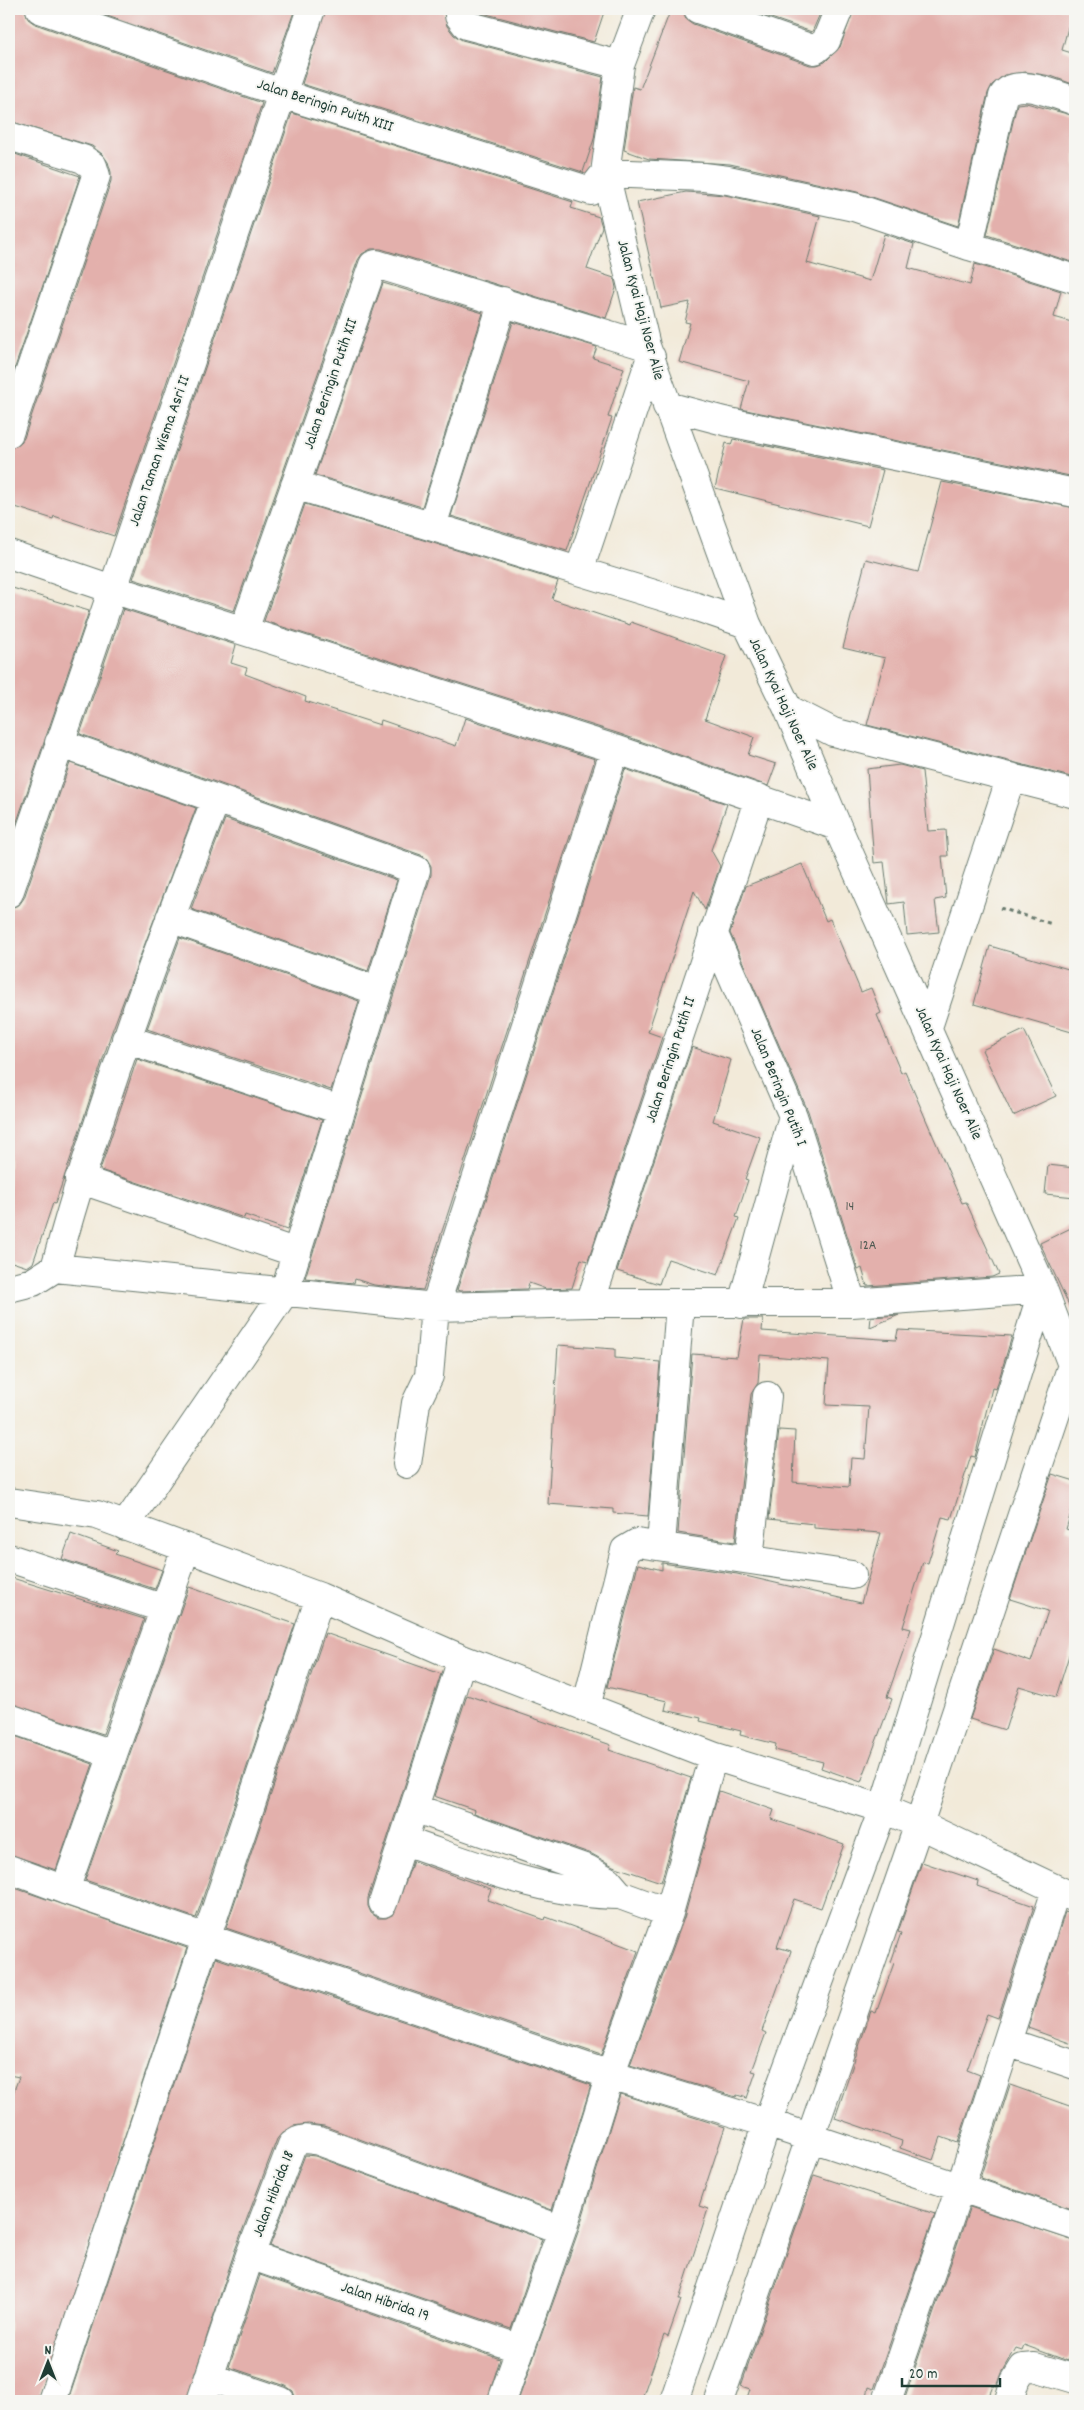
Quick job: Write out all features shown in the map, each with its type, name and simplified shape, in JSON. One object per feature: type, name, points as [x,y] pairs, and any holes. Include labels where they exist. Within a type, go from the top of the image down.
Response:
[{"type":"street","name":"Jalan Beringin Puith XIII","points":[[40,9],[282,92],[591,191],[605,173]]},
{"type":"street","name":"Jalan Taman Wisma Asri II","points":[[9,893],[311,9]]},
{"type":"street","points":[[458,9],[459,16],[466,25],[620,65]]},
{"type":"street","name":"Jalan Kyai Haji Noer Alie","points":[[641,9],[620,65],[605,173],[648,352],[747,624],[788,709],[837,826],[1043,1289],[1074,1369]]},
{"type":"street","points":[[698,9],[815,50],[826,41],[839,9]]},
{"type":"street","points":[[969,246],[1003,96],[1007,90],[1019,85],[1075,101]]},
{"type":"street","points":[[9,136],[83,158],[94,166],[96,176],[13,404],[9,433]]},
{"type":"street","points":[[605,173],[704,177],[728,180],[863,209],[969,246],[1075,279]]},
{"type":"street","name":"Jalan Beringin Putih XII","points":[[244,630],[373,265],[376,264],[502,301]]},
{"type":"street","points":[[432,526],[502,301],[648,352],[578,571]]},
{"type":"street","points":[[667,406],[724,421],[1075,493]]},
{"type":"street","points":[[295,485],[747,624]]},
{"type":"street","points":[[9,554],[112,589],[615,749],[755,808],[837,826]]},
{"type":"street","points":[[788,709],[833,732],[1075,794]]},
{"type":"street","points":[[59,743],[416,870],[284,1293],[125,1526]]},
{"type":"street","points":[[407,1464],[416,1403],[429,1376],[435,1307],[615,749]]},
{"type":"street","points":[[928,1027],[1011,777]]},
{"type":"street","points":[[55,1268],[80,1179],[126,1039],[216,799]]},
{"type":"street","name":"Jalan Beringin Putih II","points":[[590,1303],[755,808]]},
{"type":"street","points":[[170,918],[378,991]]},
{"type":"street","name":"Jalan Beringin Putih I","points":[[713,932],[793,1116],[852,1303]]},
{"type":"street","points":[[126,1039],[340,1110]]},
{"type":"street","points":[[742,1304],[793,1116]]},
{"type":"street","points":[[80,1179],[297,1253]]},
{"type":"street","points":[[9,1288],[33,1282],[55,1268],[435,1307],[590,1303],[852,1303],[1043,1289],[882,1809],[767,2123],[674,2401]]},
{"type":"street","points":[[661,1545],[680,1304]]},
{"type":"street","points":[[719,2401],[1074,1369]]},
{"type":"street","points":[[749,1559],[767,1396]]},
{"type":"street","points":[[9,1502],[97,1515],[320,1597],[462,1659],[713,1756],[882,1809],[919,1824],[1065,1894],[1007,2042],[960,2188],[887,2401]]},
{"type":"street","points":[[586,1708],[625,1550],[637,1543],[661,1545],[852,1575]]},
{"type":"street","points":[[66,1890],[112,1754],[186,1548]]},
{"type":"street","points":[[9,1558],[165,1609]]},
{"type":"street","points":[[52,2401],[320,1597]]},
{"type":"street","points":[[384,1903],[462,1659]]},
{"type":"street","points":[[9,1718],[112,1754]]},
{"type":"street","points":[[502,2401],[562,2230],[610,2075],[668,1912],[713,1756]]},
{"type":"street","points":[[414,1808],[587,1870],[608,1881],[620,1895]]},
{"type":"street","points":[[404,1841],[528,1881],[574,1892],[620,1895],[668,1912]]},
{"type":"street","points":[[9,1869],[610,2075],[767,2123],[1075,2226]]},
{"type":"street","points":[[1007,2042],[1075,2065]]},
{"type":"street","name":"Jalan Hibrida 18","points":[[205,2389],[250,2254],[292,2145],[305,2138],[319,2141],[562,2230]]},
{"type":"street","name":"Jalan Hibrida 19","points":[[250,2254],[520,2349]]},
{"type":"street","points":[[1009,2401],[1015,2380],[1023,2368],[1035,2366],[1075,2379]]},
{"type":"street","points":[[205,2389],[281,2401]]},
{"type":"path","points":[[971,900],[1052,924]]},
{"type":"building","points":[[9,9],[25,9],[28,19],[35,24],[262,103],[114,536],[54,516],[53,519],[9,505],[9,448],[19,445],[24,438],[111,181],[111,172],[108,162],[92,146],[9,121]]},
{"type":"building","points":[[87,9],[295,9],[272,73]]},
{"type":"building","points":[[326,9],[443,9],[447,26],[454,35],[462,40],[603,77],[594,139],[583,172],[302,84]]},
{"type":"building","points":[[475,9],[605,9],[594,42],[475,11]]},
{"type":"building","points":[[671,9],[683,9],[686,19],[693,24],[810,65],[817,65],[825,62],[840,47],[854,9],[1073,9],[1062,50],[1075,54],[1075,85],[1051,76],[1026,72],[1004,75],[992,85],[988,93],[958,226],[857,192],[730,164],[649,159],[624,150],[633,87],[640,89]]},
{"type":"building","points":[[745,9],[822,9],[812,32]]},
{"type":"building","points":[[1026,103],[1075,116],[1075,263],[987,235],[1017,104]]},
{"type":"building","points":[[292,113],[573,202],[571,208],[599,217],[602,227],[587,269],[614,278],[616,288],[606,318],[381,249],[371,249],[362,254],[358,260],[234,611],[133,579]]},
{"type":"building","points":[[9,152],[80,176],[9,385]]},
{"type":"building","points":[[686,192],[725,195],[820,216],[807,263],[870,281],[884,234],[914,244],[908,268],[970,285],[975,264],[1061,291],[1054,317],[1075,323],[1075,477],[741,409],[749,381],[679,362],[690,323],[685,322],[690,302],[661,308],[637,202]]},
{"type":"building","points":[[383,283],[483,313],[422,507],[315,475]]},
{"type":"building","points":[[513,322],[597,347],[593,358],[624,368],[608,417],[612,418],[567,551],[451,516]]},
{"type":"building","points":[[733,439],[883,470],[868,526],[715,488],[726,443],[731,445]]},
{"type":"building","points":[[942,482],[1075,508],[1075,778],[867,725],[885,658],[843,648],[866,559],[918,572]]},
{"type":"building","points":[[305,504],[558,581],[552,599],[630,625],[631,622],[726,656],[705,719],[754,737],[748,755],[776,764],[768,786],[620,734],[264,621]]},
{"type":"building","points":[[9,587],[89,611],[9,845]]},
{"type":"building","points":[[123,609],[236,645],[231,663],[247,668],[245,674],[306,697],[305,701],[380,725],[381,720],[456,746],[465,718],[595,759],[423,1290],[374,1285],[355,1279],[354,1283],[305,1278],[431,875],[431,866],[427,859],[421,855],[80,734]]},
{"type":"building","points":[[70,763],[196,808],[111,1034],[55,1204],[53,1203],[33,1263],[27,1267],[9,1261],[9,908],[19,905],[24,898]]},
{"type":"building","points":[[900,765],[922,771],[928,831],[946,830],[948,856],[942,856],[946,898],[935,900],[939,932],[907,935],[904,902],[889,904],[884,862],[874,863],[867,769]]},
{"type":"building","points":[[625,769],[727,804],[711,850],[720,866],[705,910],[694,891],[648,1032],[662,1037],[588,1261],[581,1259],[572,1288],[546,1289],[529,1283],[527,1289],[460,1291],[457,1290]]},
{"type":"building","points":[[225,819],[397,880],[368,971],[191,909]]},
{"type":"building","points":[[802,864],[826,921],[830,919],[861,992],[871,988],[881,1013],[877,1015],[901,1073],[905,1071],[962,1203],[966,1202],[999,1274],[992,1277],[867,1286],[862,1268],[858,1270],[808,1111],[730,933],[746,886]]},
{"type":"building","points":[[180,938],[359,1001],[331,1090],[147,1029]]},
{"type":"building","points":[[990,946],[1075,971],[1075,1033],[974,1004]]},
{"type":"building","points":[[1024,1030],[1056,1096],[1013,1116],[982,1050]]},
{"type":"building","points":[[692,1047],[731,1060],[713,1121],[760,1137],[745,1179],[748,1180],[736,1217],[739,1218],[718,1275],[668,1259],[659,1284],[617,1271]]},
{"type":"building","points":[[137,1059],[322,1120],[287,1230],[245,1215],[244,1218],[100,1170]]},
{"type":"building","points":[[1048,1165],[1075,1168],[1075,1197],[1045,1194]]},
{"type":"building","points":[[1075,1226],[1075,1318],[1040,1243]]},
{"type":"building","points":[[899,1315],[870,1327],[871,1317]]},
{"type":"building","points":[[744,1319],[763,1319],[762,1331],[896,1340],[898,1330],[1012,1336],[996,1389],[992,1388],[975,1457],[971,1456],[951,1519],[942,1517],[928,1563],[923,1562],[903,1627],[911,1629],[887,1697],[892,1699],[861,1782],[821,1768],[823,1762],[775,1750],[776,1744],[740,1735],[741,1731],[700,1721],[701,1718],[665,1710],[667,1701],[607,1687],[638,1564],[662,1570],[662,1563],[737,1574],[861,1603],[881,1533],[814,1528],[814,1524],[769,1519],[779,1430],[795,1431],[793,1482],[849,1487],[851,1458],[865,1459],[869,1407],[826,1405],[829,1361],[760,1355],[758,1383],[751,1394],[735,1542],[678,1533],[692,1354],[737,1357]]},
{"type":"building","points":[[558,1345],[615,1349],[615,1358],[660,1362],[648,1516],[613,1513],[613,1509],[548,1504]]},
{"type":"building","points":[[1052,1474],[1075,1481],[1075,1500],[1066,1529],[1075,1532],[1075,1636],[1056,1697],[1019,1686],[1005,1730],[970,1719],[994,1649],[1031,1662],[1048,1611],[1010,1599]]},
{"type":"building","points":[[71,1534],[118,1551],[115,1554],[162,1570],[155,1589],[62,1559]]},
{"type":"building","points":[[9,1577],[144,1619],[103,1734],[9,1703]]},
{"type":"building","points":[[189,1587],[295,1624],[196,1918],[85,1880]]},
{"type":"building","points":[[325,1633],[441,1674],[368,1898],[368,1906],[371,1913],[378,1918],[386,1918],[394,1914],[413,1861],[491,1889],[487,1900],[545,1920],[546,1917],[638,1951],[601,2055],[226,1928]]},
{"type":"building","points":[[467,1695],[611,1745],[609,1750],[691,1778],[661,1882],[613,1866],[592,1854],[474,1813],[475,1810],[434,1796]]},
{"type":"building","points":[[9,1734],[93,1764],[56,1870],[9,1854]]},
{"type":"building","points":[[719,1791],[774,1810],[771,1819],[844,1844],[821,1908],[794,1899],[777,1947],[791,1951],[762,2031],[766,2033],[752,2071],[756,2072],[747,2098],[737,2095],[736,2097],[630,2065],[684,1918]]},
{"type":"building","points":[[922,1862],[978,1881],[977,1886],[1034,1906],[998,2018],[987,2014],[967,2070],[980,2075],[958,2143],[941,2137],[933,2160],[900,2148],[902,2141],[835,2118],[871,2011],[876,2013],[894,1963],[891,1962],[901,1933],[898,1932]]},
{"type":"building","points":[[9,1886],[187,1948],[37,2401],[9,2401],[9,2104],[19,2077],[9,2075]]},
{"type":"building","points":[[1065,1912],[1075,1915],[1075,2045],[1028,2028]]},
{"type":"building","points":[[216,1958],[591,2085],[552,2210],[324,2126],[308,2124],[293,2126],[282,2133],[277,2139],[235,2250],[186,2401],[68,2401]]},
{"type":"building","points":[[1010,2085],[1075,2108],[1075,2210],[980,2178]]},
{"type":"building","points":[[620,2094],[725,2127],[699,2206],[708,2209],[679,2300],[681,2300],[668,2337],[664,2335],[641,2401],[518,2401],[577,2235]]},
{"type":"building","points":[[305,2155],[315,2156],[542,2239],[511,2329],[270,2246]]},
{"type":"building","points":[[814,2175],[935,2214],[874,2389],[869,2387],[866,2401],[746,2401],[750,2389],[741,2386]]},
{"type":"building","points":[[970,2207],[1075,2241],[1075,2341],[1068,2361],[1024,2345],[1022,2350],[1016,2348],[1002,2373],[997,2387],[993,2386],[987,2401],[904,2400]]},
{"type":"building","points":[[260,2275],[500,2359],[487,2401],[296,2401],[293,2391],[286,2386],[229,2367]]}]
